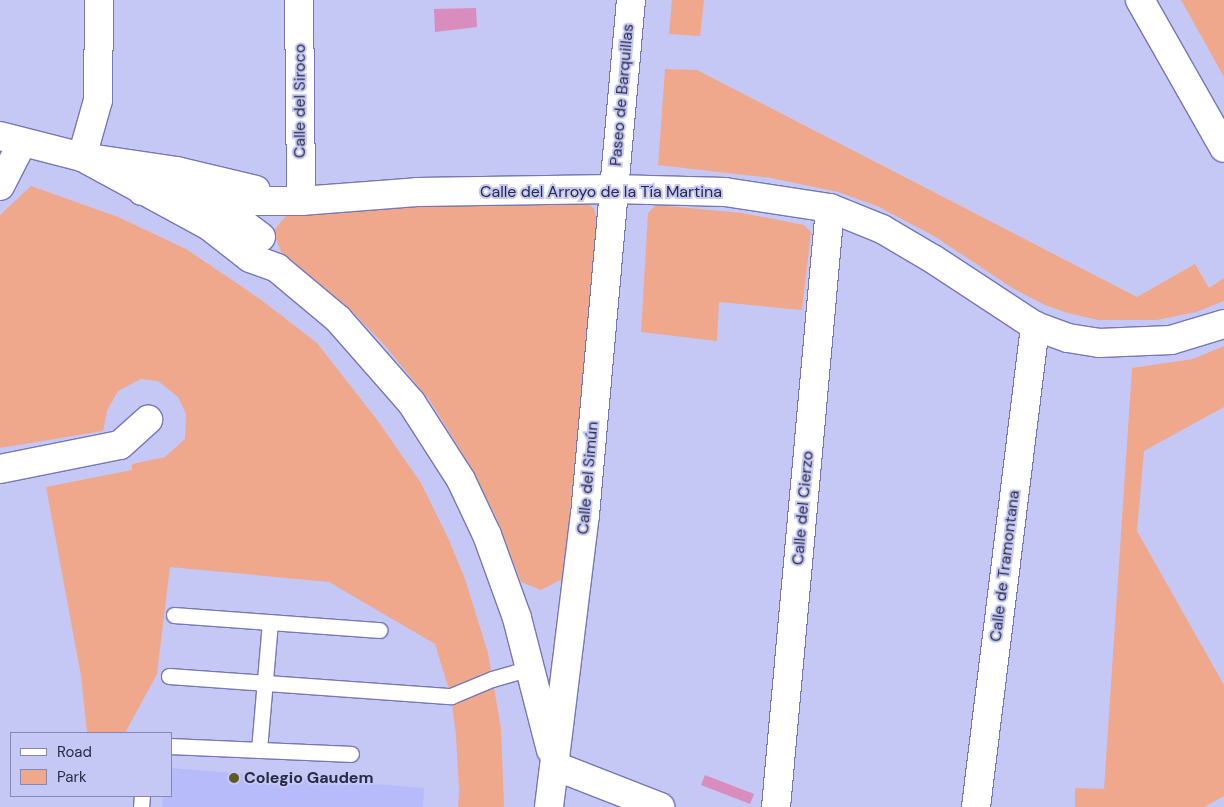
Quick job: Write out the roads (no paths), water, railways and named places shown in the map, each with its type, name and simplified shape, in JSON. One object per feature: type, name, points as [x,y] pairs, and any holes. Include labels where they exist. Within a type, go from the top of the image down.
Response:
[{"type":"street","points":[[82,157],[98,100],[99,0]]},
{"type":"street","name":"Calle del Siroco","points":[[299,0],[301,201]]},
{"type":"street","name":"Paseo de Barquillas","points":[[613,189],[631,0]]},
{"type":"street","points":[[1140,0],[1224,148]]},
{"type":"street","points":[[0,186],[11,139],[82,157],[177,171],[301,201]]},
{"type":"street","points":[[82,157],[210,226],[250,258],[277,268],[338,319],[404,394],[461,480],[499,566],[517,618],[555,766],[660,807]]},
{"type":"street","points":[[177,171],[212,201],[262,237],[277,268]]},
{"type":"street","name":"Calle del Arroyo de la Tía Martina","points":[[301,201],[417,192],[613,189],[725,192],[830,208],[882,229],[1034,326],[1068,338],[1099,343],[1171,340],[1224,324]]},
{"type":"street","name":"Calle del Simún","points":[[549,807],[585,515],[613,189]]},
{"type":"street","points":[[142,191],[212,201],[301,201]]},
{"type":"street","points":[[262,237],[272,208],[301,201]]},
{"type":"street","name":"Calle del Cierzo","points":[[776,807],[830,208]]},
{"type":"street","name":"Calle de Tramontana","points":[[976,807],[1034,326]]},
{"type":"street","points":[[0,469],[120,445],[148,420]]},
{"type":"lane","points":[[174,615],[379,630]]},
{"type":"lane","points":[[259,750],[270,622]]},
{"type":"lane","points":[[170,676],[451,696],[497,678],[530,668]]},
{"type":"lane","points":[[172,746],[351,754]]},
{"type":"place","name":"Colegio Gaudem","points":[[234,778]]}]
